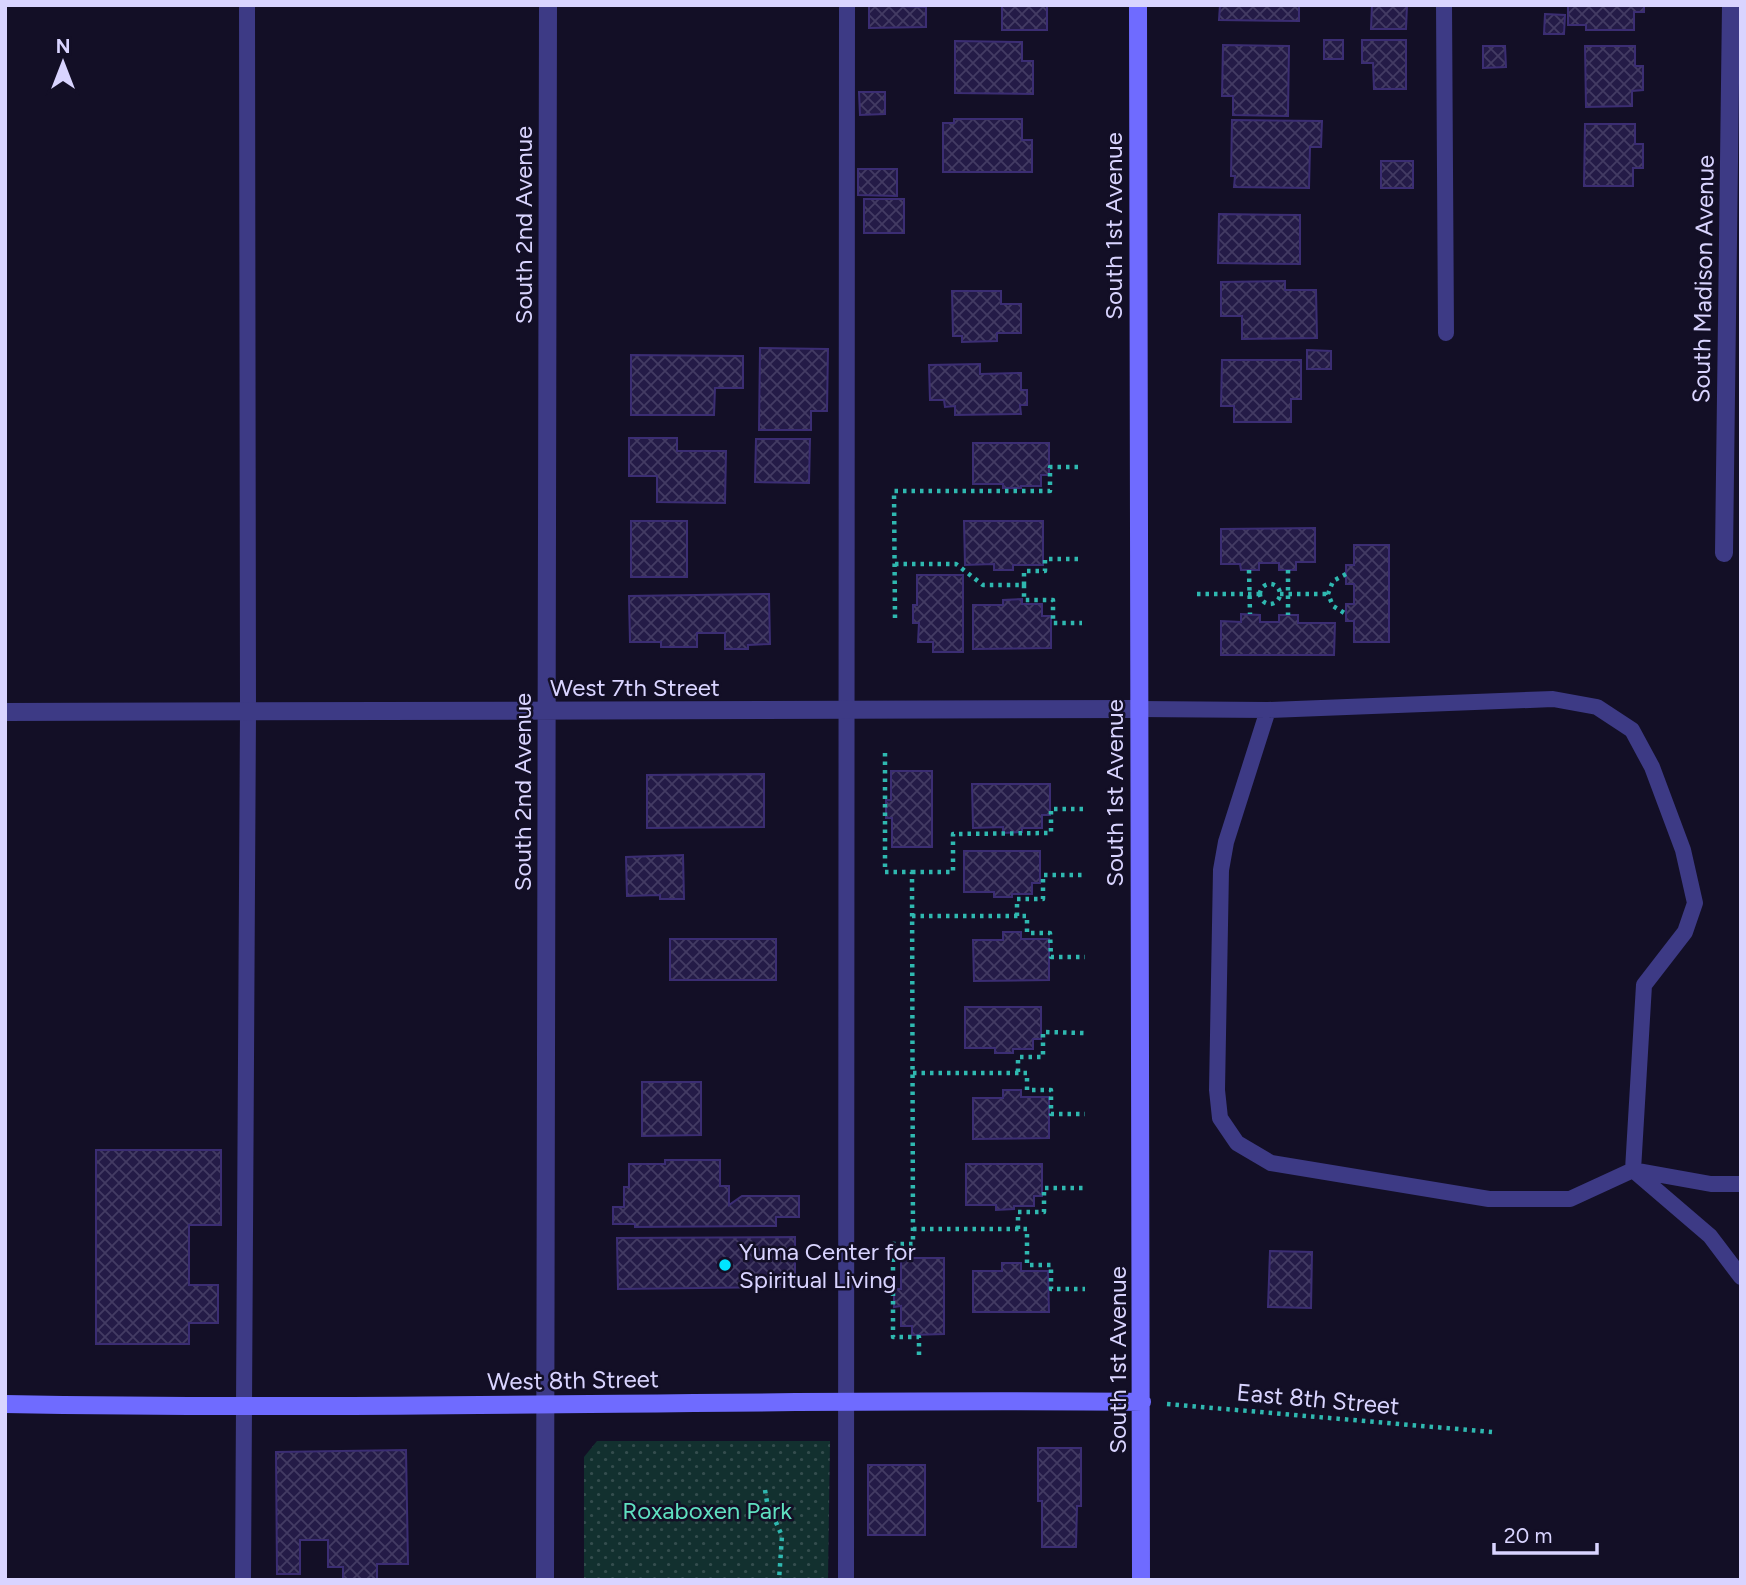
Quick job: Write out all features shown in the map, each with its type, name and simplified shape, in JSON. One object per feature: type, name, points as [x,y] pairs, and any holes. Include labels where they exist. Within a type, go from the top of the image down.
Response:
[{"type":"street","name":"South 2nd Avenue","points":[[545,1580],[548,5]]},
{"type":"street","name":"South 1st Avenue","points":[[1138,5],[1141,1580]]},
{"type":"street","name":"South Madison Avenue","points":[[1724,553],[1731,5]]},
{"type":"street","name":"West 7th Street","points":[[5,712],[1138,709]]},
{"type":"street","name":"West 8th Street","points":[[5,1404],[243,1408],[846,1401],[1142,1402]]},
{"type":"lane","points":[[243,1580],[248,712],[247,5]]},
{"type":"lane","points":[[846,1580],[847,5]]},
{"type":"lane","points":[[1444,5],[1446,333]]},
{"type":"lane","points":[[1138,709],[1268,710],[1553,699],[1597,707],[1632,730],[1652,767],[1683,850],[1695,903],[1685,932],[1644,985],[1633,1170]]},
{"type":"lane","points":[[1268,710],[1226,842],[1221,870],[1217,1090],[1220,1118],[1237,1143],[1272,1163],[1489,1199],[1570,1199],[1633,1170],[1711,1184],[1741,1184]]},
{"type":"lane","points":[[1633,1170],[1710,1236],[1741,1277]]},
{"type":"path","points":[[895,618],[894,491],[1050,491],[1050,467],[1082,467]]},
{"type":"path","points":[[1082,559],[1045,559],[1045,571],[1024,571],[1024,600],[1053,600],[1053,623],[1082,623]]},
{"type":"path","points":[[895,564],[956,564],[983,585],[1024,585]]},
{"type":"path","points":[[1249,570],[1250,614]]},
{"type":"path","points":[[1288,570],[1288,615]]},
{"type":"path","points":[[1346,574],[1333,581],[1328,594],[1333,606],[1346,614]]},
{"type":"path","points":[[1270,584],[1276,586],[1280,594],[1274,602],[1268,604],[1262,600],[1260,594],[1264,586],[1270,584]]},
{"type":"path","points":[[1197,594],[1260,594]]},
{"type":"path","points":[[1280,594],[1328,594]]},
{"type":"path","points":[[885,753],[885,872],[953,872],[953,834],[1051,833],[1051,809],[1086,809]]},
{"type":"path","points":[[912,872],[913,1244],[893,1244],[893,1337],[919,1337],[919,1357]]},
{"type":"path","points":[[1017,916],[1017,899],[1043,899],[1043,875],[1085,875]]},
{"type":"path","points":[[912,916],[1027,916],[1027,933],[1050,933],[1051,957],[1085,957]]},
{"type":"path","points":[[1018,1073],[1018,1057],[1043,1057],[1043,1032],[1085,1033]]},
{"type":"path","points":[[913,1073],[1027,1073],[1027,1090],[1051,1090],[1051,1114],[1085,1114]]},
{"type":"path","points":[[1018,1229],[1018,1212],[1044,1212],[1044,1188],[1085,1188]]},
{"type":"path","points":[[913,1229],[1027,1229],[1027,1265],[1051,1265],[1051,1289],[1085,1289]]},
{"type":"path","name":"East 8th Street","points":[[1142,1402],[1492,1432]]},
{"type":"path","points":[[765,1490],[767,1502],[782,1536],[779,1580]]},
{"type":"green space","name":"Roxaboxen Park","points":[[597,1441],[830,1441],[828,1580],[584,1580],[584,1457]]},
{"type":"building","points":[[869,5],[926,7],[926,27],[869,28]]},
{"type":"building","points":[[1002,5],[1047,5],[1047,30],[1002,30]]},
{"type":"building","points":[[1220,5],[1299,5],[1299,21],[1219,20]]},
{"type":"building","points":[[1372,5],[1407,5],[1406,29],[1371,29]]},
{"type":"building","points":[[1568,5],[1644,5],[1644,12],[1634,12],[1634,30],[1586,30],[1586,25],[1568,25]]},
{"type":"building","points":[[1545,14],[1565,15],[1564,34],[1544,34]]},
{"type":"building","points":[[1324,40],[1343,40],[1343,59],[1324,59]]},
{"type":"building","points":[[1362,40],[1406,40],[1406,89],[1374,89],[1373,63],[1362,63]]},
{"type":"building","points":[[955,41],[1022,42],[1022,61],[1033,61],[1033,94],[955,93]]},
{"type":"building","points":[[1223,45],[1289,46],[1288,116],[1233,115],[1233,96],[1222,96]]},
{"type":"building","points":[[1483,46],[1505,46],[1506,67],[1483,68]]},
{"type":"building","points":[[1585,46],[1635,46],[1635,66],[1643,66],[1643,90],[1632,91],[1632,106],[1586,107]]},
{"type":"building","points":[[859,92],[885,92],[885,114],[860,115]]},
{"type":"building","points":[[954,119],[1022,119],[1022,140],[1032,140],[1032,172],[943,172],[943,123],[954,123]]},
{"type":"building","points":[[1232,120],[1322,121],[1321,147],[1310,147],[1309,188],[1234,187],[1235,176],[1231,176]]},
{"type":"building","points":[[1585,124],[1635,124],[1635,144],[1643,144],[1643,168],[1633,168],[1633,186],[1584,186]]},
{"type":"building","points":[[1381,161],[1413,161],[1413,188],[1381,188]]},
{"type":"building","points":[[858,169],[897,169],[897,196],[858,195]]},
{"type":"building","points":[[864,199],[904,199],[904,233],[864,233]]},
{"type":"building","points":[[1219,214],[1300,215],[1300,264],[1218,263]]},
{"type":"building","points":[[1285,281],[1285,290],[1316,290],[1317,338],[1242,339],[1242,316],[1221,316],[1221,282]]},
{"type":"building","points":[[952,291],[1001,291],[1001,304],[1021,304],[1021,333],[997,333],[997,341],[962,342],[962,336],[953,336]]},
{"type":"building","points":[[760,348],[828,349],[827,411],[811,411],[811,430],[759,430]]},
{"type":"building","points":[[1307,350],[1331,351],[1331,369],[1307,369]]},
{"type":"building","points":[[631,355],[743,356],[743,388],[715,388],[714,415],[631,415]]},
{"type":"building","points":[[1222,360],[1301,360],[1301,399],[1291,399],[1291,422],[1234,422],[1234,406],[1221,406]]},
{"type":"building","points":[[980,364],[980,374],[1021,373],[1021,390],[1027,390],[1027,405],[1020,405],[1021,414],[955,415],[955,406],[945,407],[944,400],[930,400],[929,365]]},
{"type":"building","points":[[629,438],[677,438],[677,451],[726,451],[725,503],[657,502],[657,476],[629,476]]},
{"type":"building","points":[[756,439],[810,439],[809,483],[755,482]]},
{"type":"building","points":[[973,443],[1049,443],[1049,475],[1041,475],[1041,486],[1003,488],[1003,484],[973,484]]},
{"type":"building","points":[[631,521],[687,521],[687,577],[631,577]]},
{"type":"building","points":[[964,521],[1043,521],[1043,565],[1013,565],[1013,570],[994,570],[994,564],[965,565]]},
{"type":"building","points":[[1315,528],[1315,562],[1296,562],[1296,570],[1279,570],[1279,563],[1259,563],[1259,570],[1241,570],[1240,564],[1221,564],[1221,529]]},
{"type":"building","points":[[1354,545],[1389,545],[1389,642],[1354,642],[1354,621],[1346,621],[1346,604],[1354,604],[1354,584],[1346,584],[1346,565],[1354,565]]},
{"type":"building","points":[[917,575],[963,575],[963,652],[933,652],[933,642],[918,642],[919,623],[913,623],[913,605],[917,605]]},
{"type":"building","points":[[769,594],[770,644],[748,645],[748,649],[725,649],[725,633],[697,633],[697,647],[661,647],[661,642],[630,642],[629,596]]},
{"type":"building","points":[[1022,599],[1022,604],[1042,604],[1042,616],[1051,616],[1051,648],[973,649],[973,605],[1003,605],[1003,600]]},
{"type":"building","points":[[1241,614],[1260,615],[1260,622],[1279,622],[1279,615],[1298,615],[1298,623],[1335,623],[1334,655],[1221,655],[1221,621],[1241,622]]},
{"type":"building","points":[[891,771],[932,771],[932,847],[892,847],[892,818],[886,818],[886,800],[891,800]]},
{"type":"building","points":[[764,774],[764,827],[647,828],[647,775]]},
{"type":"building","points":[[972,784],[1050,784],[1050,815],[1042,815],[1042,828],[1022,828],[1022,832],[1003,833],[1003,827],[973,828]]},
{"type":"building","points":[[964,851],[1040,851],[1040,883],[1032,883],[1032,894],[1012,894],[1012,897],[994,897],[994,892],[964,892]]},
{"type":"building","points":[[683,855],[684,899],[660,899],[660,895],[627,896],[626,857]]},
{"type":"building","points":[[1003,932],[1021,932],[1021,939],[1049,939],[1049,980],[974,981],[973,940],[1003,940]]},
{"type":"building","points":[[670,939],[776,939],[776,980],[670,980]]},
{"type":"building","points":[[965,1007],[1041,1007],[1041,1039],[1033,1039],[1033,1049],[1013,1049],[1013,1053],[995,1053],[995,1048],[965,1048]]},
{"type":"building","points":[[642,1082],[701,1082],[701,1135],[642,1136]]},
{"type":"building","points":[[1003,1090],[1021,1090],[1021,1097],[1049,1097],[1049,1138],[973,1139],[973,1098],[1003,1098]]},
{"type":"building","points":[[96,1150],[221,1150],[221,1225],[189,1225],[189,1285],[218,1285],[218,1323],[189,1323],[189,1344],[96,1344]]},
{"type":"building","points":[[665,1160],[720,1160],[720,1186],[729,1186],[729,1205],[742,1196],[799,1196],[799,1217],[776,1217],[776,1226],[635,1227],[635,1224],[613,1224],[613,1207],[624,1207],[624,1187],[629,1187],[629,1164],[665,1164]]},
{"type":"building","points":[[966,1164],[1042,1164],[1042,1196],[1034,1196],[1034,1206],[1014,1206],[1014,1209],[996,1210],[996,1205],[966,1205]]},
{"type":"building","points":[[795,1237],[795,1287],[618,1289],[617,1238]]},
{"type":"building","points":[[1270,1251],[1312,1252],[1311,1308],[1268,1307]]},
{"type":"building","points":[[901,1258],[944,1258],[944,1334],[912,1335],[912,1326],[901,1326],[901,1306],[894,1307],[894,1289],[901,1289]]},
{"type":"building","points":[[1002,1263],[1021,1263],[1021,1271],[1048,1271],[1049,1312],[973,1312],[973,1271],[1002,1271]]},
{"type":"building","points":[[1038,1448],[1081,1448],[1081,1506],[1077,1506],[1076,1547],[1042,1547],[1042,1501],[1038,1501]]},
{"type":"building","points":[[406,1450],[408,1564],[377,1564],[377,1580],[343,1580],[343,1567],[328,1567],[328,1540],[300,1540],[300,1574],[277,1574],[276,1452]]},
{"type":"building","points":[[868,1465],[925,1465],[925,1535],[868,1535]]},
{"type":"place","name":"Yuma Center for Spiritual Living","points":[[725,1265]]}]
